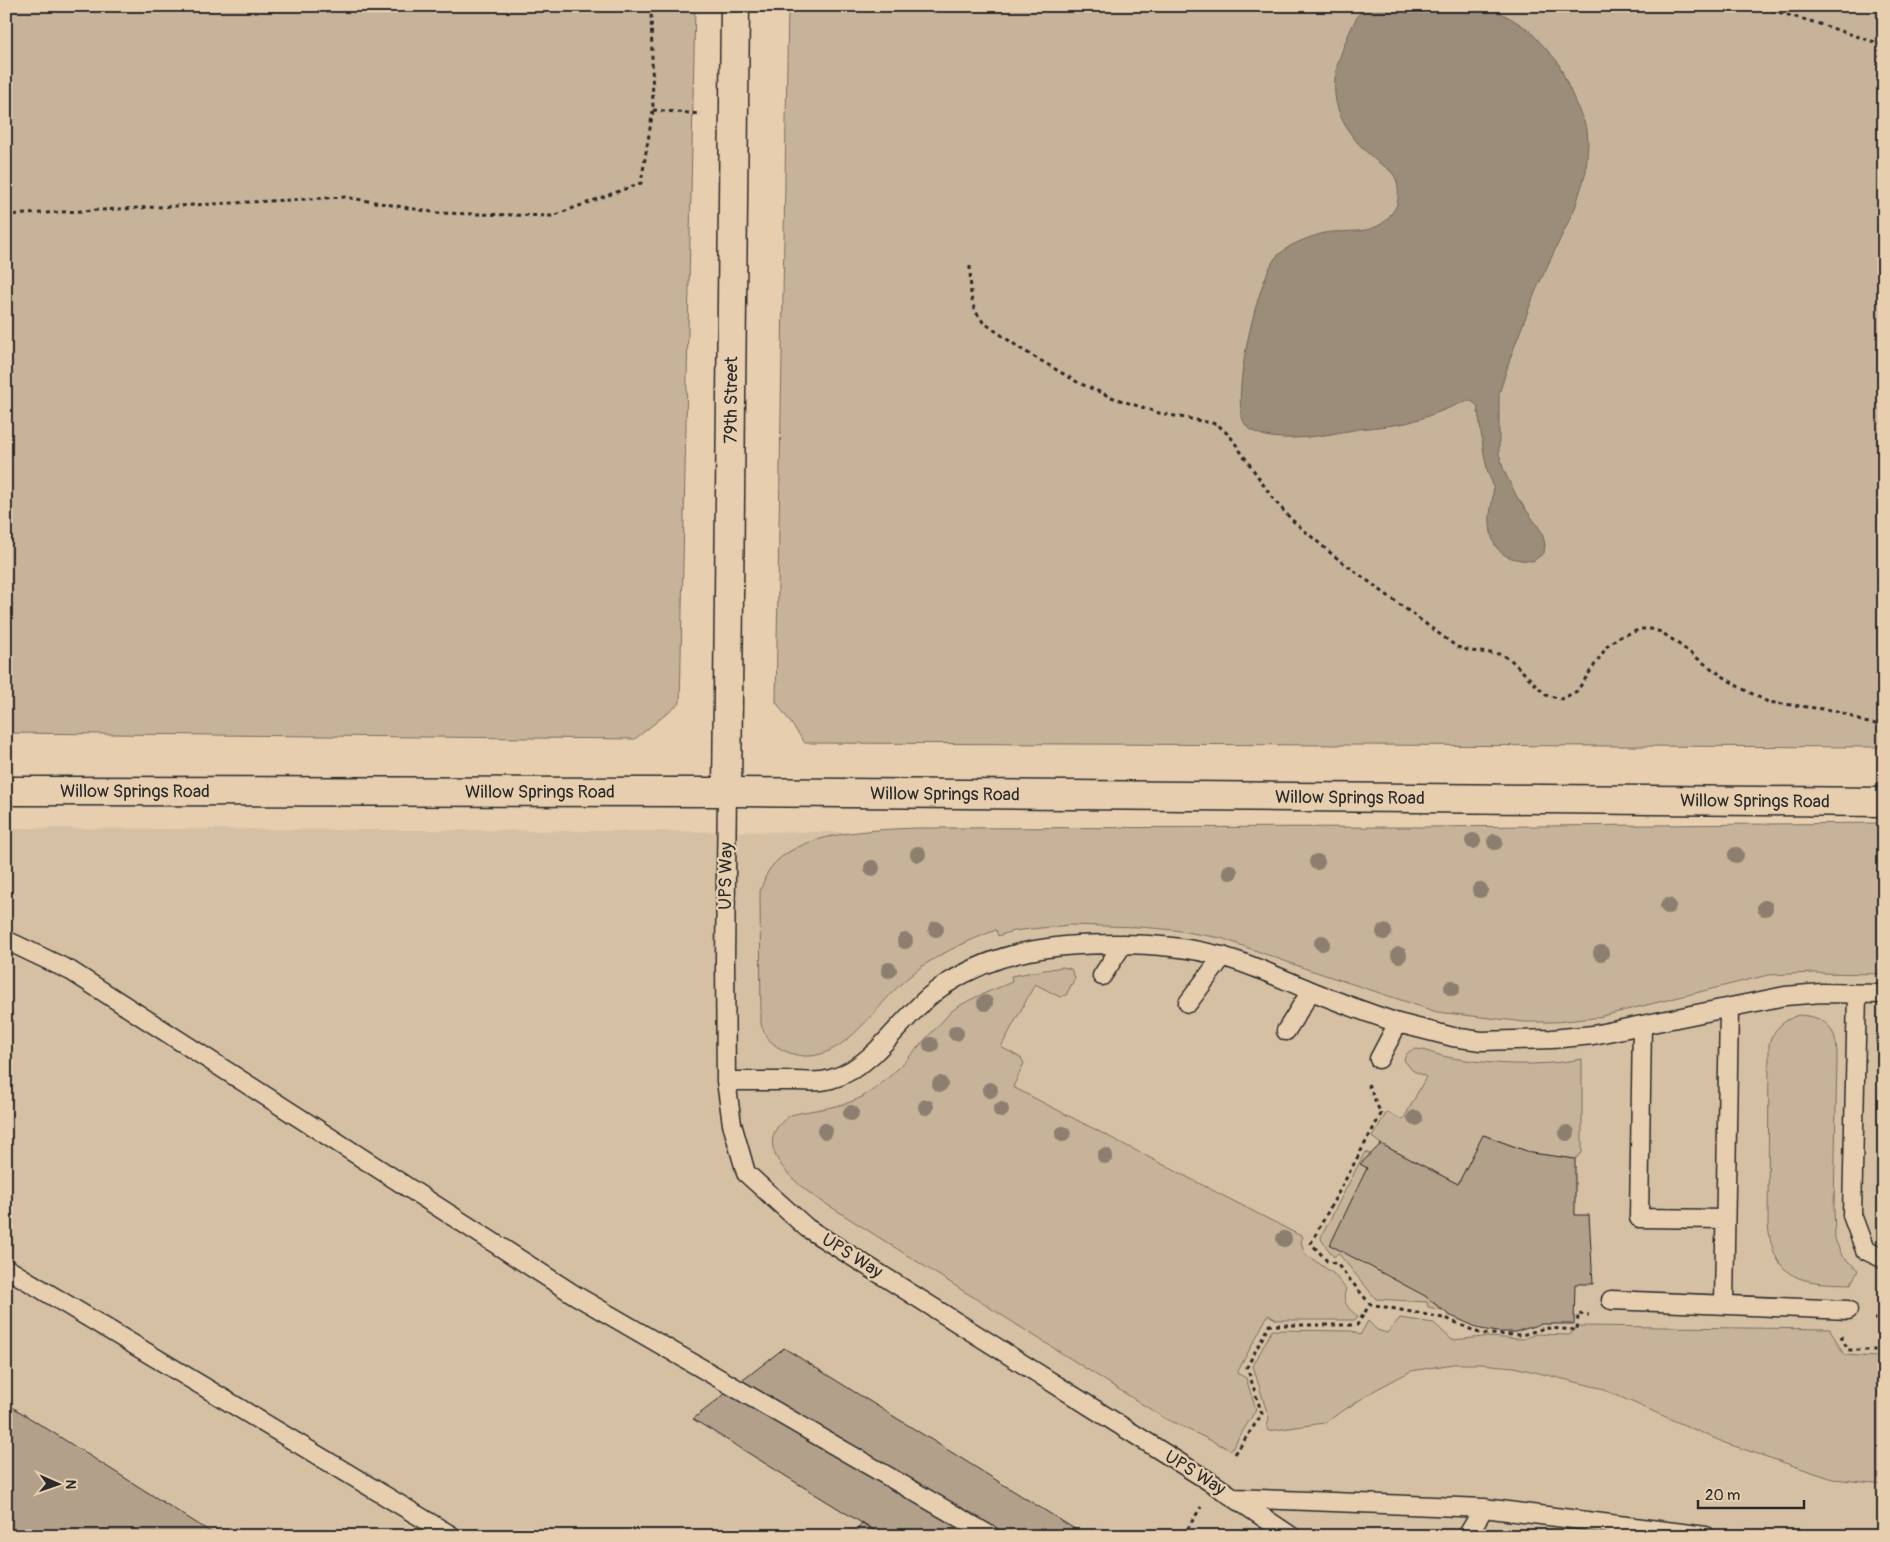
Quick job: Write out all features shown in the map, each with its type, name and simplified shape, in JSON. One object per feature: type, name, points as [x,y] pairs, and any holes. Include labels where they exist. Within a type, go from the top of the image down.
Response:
[{"type":"main road","name":"79th Street","points":[[728,792],[735,6]]},
{"type":"main road","name":"Willow Springs Road","points":[[6,791],[728,792],[1884,802]]},
{"type":"lane","name":"UPS Way","points":[[728,792],[724,960],[726,1081],[732,1124],[746,1173],[807,1228],[1234,1498],[1290,1536]]},
{"type":"lane","points":[[6,942],[12,943],[71,971],[575,1295],[991,1536]]},
{"type":"lane","points":[[726,1081],[816,1082],[831,1079],[854,1068],[872,1055],[924,1000],[982,965],[1014,954],[1040,948],[1083,944],[1155,945],[1223,956],[1398,1023],[1454,1037],[1482,1041],[1552,1040],[1593,1035],[1729,1009],[1785,996],[1884,994]]},
{"type":"lane","points":[[1102,976],[1123,944]]},
{"type":"lane","points":[[1188,1004],[1223,956]]},
{"type":"lane","points":[[1286,1031],[1311,991]]},
{"type":"lane","points":[[1857,994],[1852,1215],[1865,1250],[1884,1260]]},
{"type":"lane","points":[[1724,1304],[1729,1009]]},
{"type":"lane","points":[[1379,1059],[1398,1023]]},
{"type":"lane","points":[[1642,1025],[1639,1218],[1725,1219]]},
{"type":"lane","points":[[6,1268],[452,1536]]},
{"type":"lane","points":[[1611,1300],[1848,1310]]},
{"type":"lane","points":[[1234,1498],[1484,1508],[1706,1536]]},
{"type":"lane","points":[[1467,1536],[1484,1508]]},
{"type":"path","points":[[6,215],[345,197],[438,213],[552,216],[641,183],[653,110],[651,6]]},
{"type":"path","points":[[1756,6],[1884,45]]},
{"type":"path","points":[[653,110],[734,116]]},
{"type":"path","points":[[970,266],[971,297],[975,311],[984,322],[1021,350],[1079,383],[1111,397],[1159,413],[1216,424],[1230,436],[1280,507],[1319,544],[1456,646],[1471,652],[1499,654],[1510,659],[1546,695],[1562,699],[1569,696],[1576,691],[1608,645],[1616,638],[1641,629],[1651,629],[1661,632],[1739,687],[1768,702],[1831,710],[1841,712],[1862,722],[1884,725]]},
{"type":"path","points":[[1235,1454],[1262,1414],[1247,1367],[1269,1325],[1357,1325],[1370,1304],[1338,1264],[1327,1261],[1311,1242],[1381,1114],[1367,1080]]},
{"type":"path","points":[[1184,1536],[1202,1506]]},
{"type":"shaded area","points":[[6,6],[695,6],[680,703],[635,739],[6,733]]},
{"type":"shaded area","points":[[788,6],[1884,6],[1884,747],[805,743],[776,702]]},
{"type":"shaded area","points":[[1365,6],[1487,6],[1512,19],[1529,30],[1558,62],[1587,129],[1586,172],[1575,208],[1536,290],[1499,394],[1499,453],[1504,471],[1517,497],[1542,532],[1545,545],[1544,553],[1533,561],[1514,559],[1507,556],[1496,547],[1493,541],[1490,518],[1493,485],[1485,461],[1477,405],[1471,401],[1406,423],[1300,438],[1267,436],[1254,432],[1245,424],[1241,411],[1243,367],[1254,313],[1261,289],[1276,257],[1292,245],[1320,234],[1361,231],[1378,226],[1385,221],[1397,204],[1398,190],[1395,177],[1360,146],[1351,134],[1343,122],[1335,96],[1337,67],[1342,51],[1354,22]]},
{"type":"shaded area","points":[[1884,823],[1884,974],[1814,973],[1768,975],[1594,1018],[1556,1022],[1525,1022],[1437,1012],[1301,967],[1221,938],[1174,930],[1140,927],[1069,925],[1013,931],[998,936],[996,930],[948,951],[921,967],[905,980],[869,1019],[845,1041],[831,1050],[817,1055],[801,1056],[781,1049],[767,1036],[761,1024],[760,891],[765,877],[781,857],[797,847],[837,835],[916,828],[1424,827]]},
{"type":"shaded area","points":[[6,828],[1884,837],[1884,1536],[6,1536]]},
{"type":"shaded area","points":[[1062,967],[1071,969],[1075,978],[1066,995],[1060,997],[1035,984],[1001,1047],[1021,1058],[1024,1063],[1013,1087],[1303,1237],[1301,1241],[1304,1253],[1334,1274],[1346,1289],[1344,1297],[1346,1304],[1358,1316],[1355,1320],[1277,1320],[1268,1315],[1237,1373],[1246,1378],[1256,1410],[1231,1450],[1164,1418],[812,1195],[792,1178],[776,1157],[773,1136],[779,1125],[791,1115],[836,1106],[862,1097],[893,1074],[953,1010],[982,994],[1012,982],[1011,976]]},
{"type":"shaded area","points":[[1798,1015],[1823,1021],[1832,1031],[1837,1047],[1835,1239],[1842,1256],[1858,1270],[1851,1284],[1818,1282],[1794,1276],[1784,1269],[1777,1259],[1768,1226],[1769,1044],[1780,1026]]},
{"type":"shaded area","points":[[1884,1022],[1884,1055],[1876,1043],[1876,1034]]},
{"type":"shaded area","points":[[1417,1049],[1447,1057],[1480,1062],[1532,1064],[1582,1059],[1582,1153],[1575,1159],[1532,1153],[1484,1135],[1458,1184],[1381,1144],[1372,1137],[1387,1112],[1403,1120],[1426,1077],[1412,1070],[1404,1060],[1408,1052]]},
{"type":"shaded area","points":[[1365,1152],[1370,1154],[1367,1168],[1425,1296],[1442,1310],[1428,1307],[1427,1302],[1376,1299],[1338,1253],[1334,1257],[1322,1241],[1321,1237]]},
{"type":"shaded area","points":[[1400,1318],[1434,1323],[1452,1340],[1484,1337],[1523,1339],[1536,1334],[1569,1335],[1579,1326],[1830,1329],[1844,1355],[1877,1357],[1884,1353],[1884,1484],[1833,1479],[1725,1443],[1600,1388],[1514,1367],[1481,1364],[1453,1364],[1411,1371],[1377,1389],[1324,1423],[1268,1431],[1269,1419],[1253,1366],[1272,1330],[1352,1331],[1360,1335],[1368,1321],[1377,1330],[1387,1333]]},
{"type":"building","points":[[1483,1135],[1532,1153],[1575,1159],[1575,1215],[1589,1215],[1593,1284],[1575,1284],[1574,1324],[1541,1324],[1515,1332],[1497,1332],[1481,1329],[1449,1315],[1425,1296],[1330,1245],[1367,1168],[1360,1164],[1381,1144],[1458,1184]]},
{"type":"building","points":[[784,1348],[1086,1536],[883,1536],[693,1419]]},
{"type":"building","points":[[6,1403],[217,1536],[22,1536],[6,1526]]},
{"type":"building","points":[[862,1522],[883,1536],[854,1536]]}]
